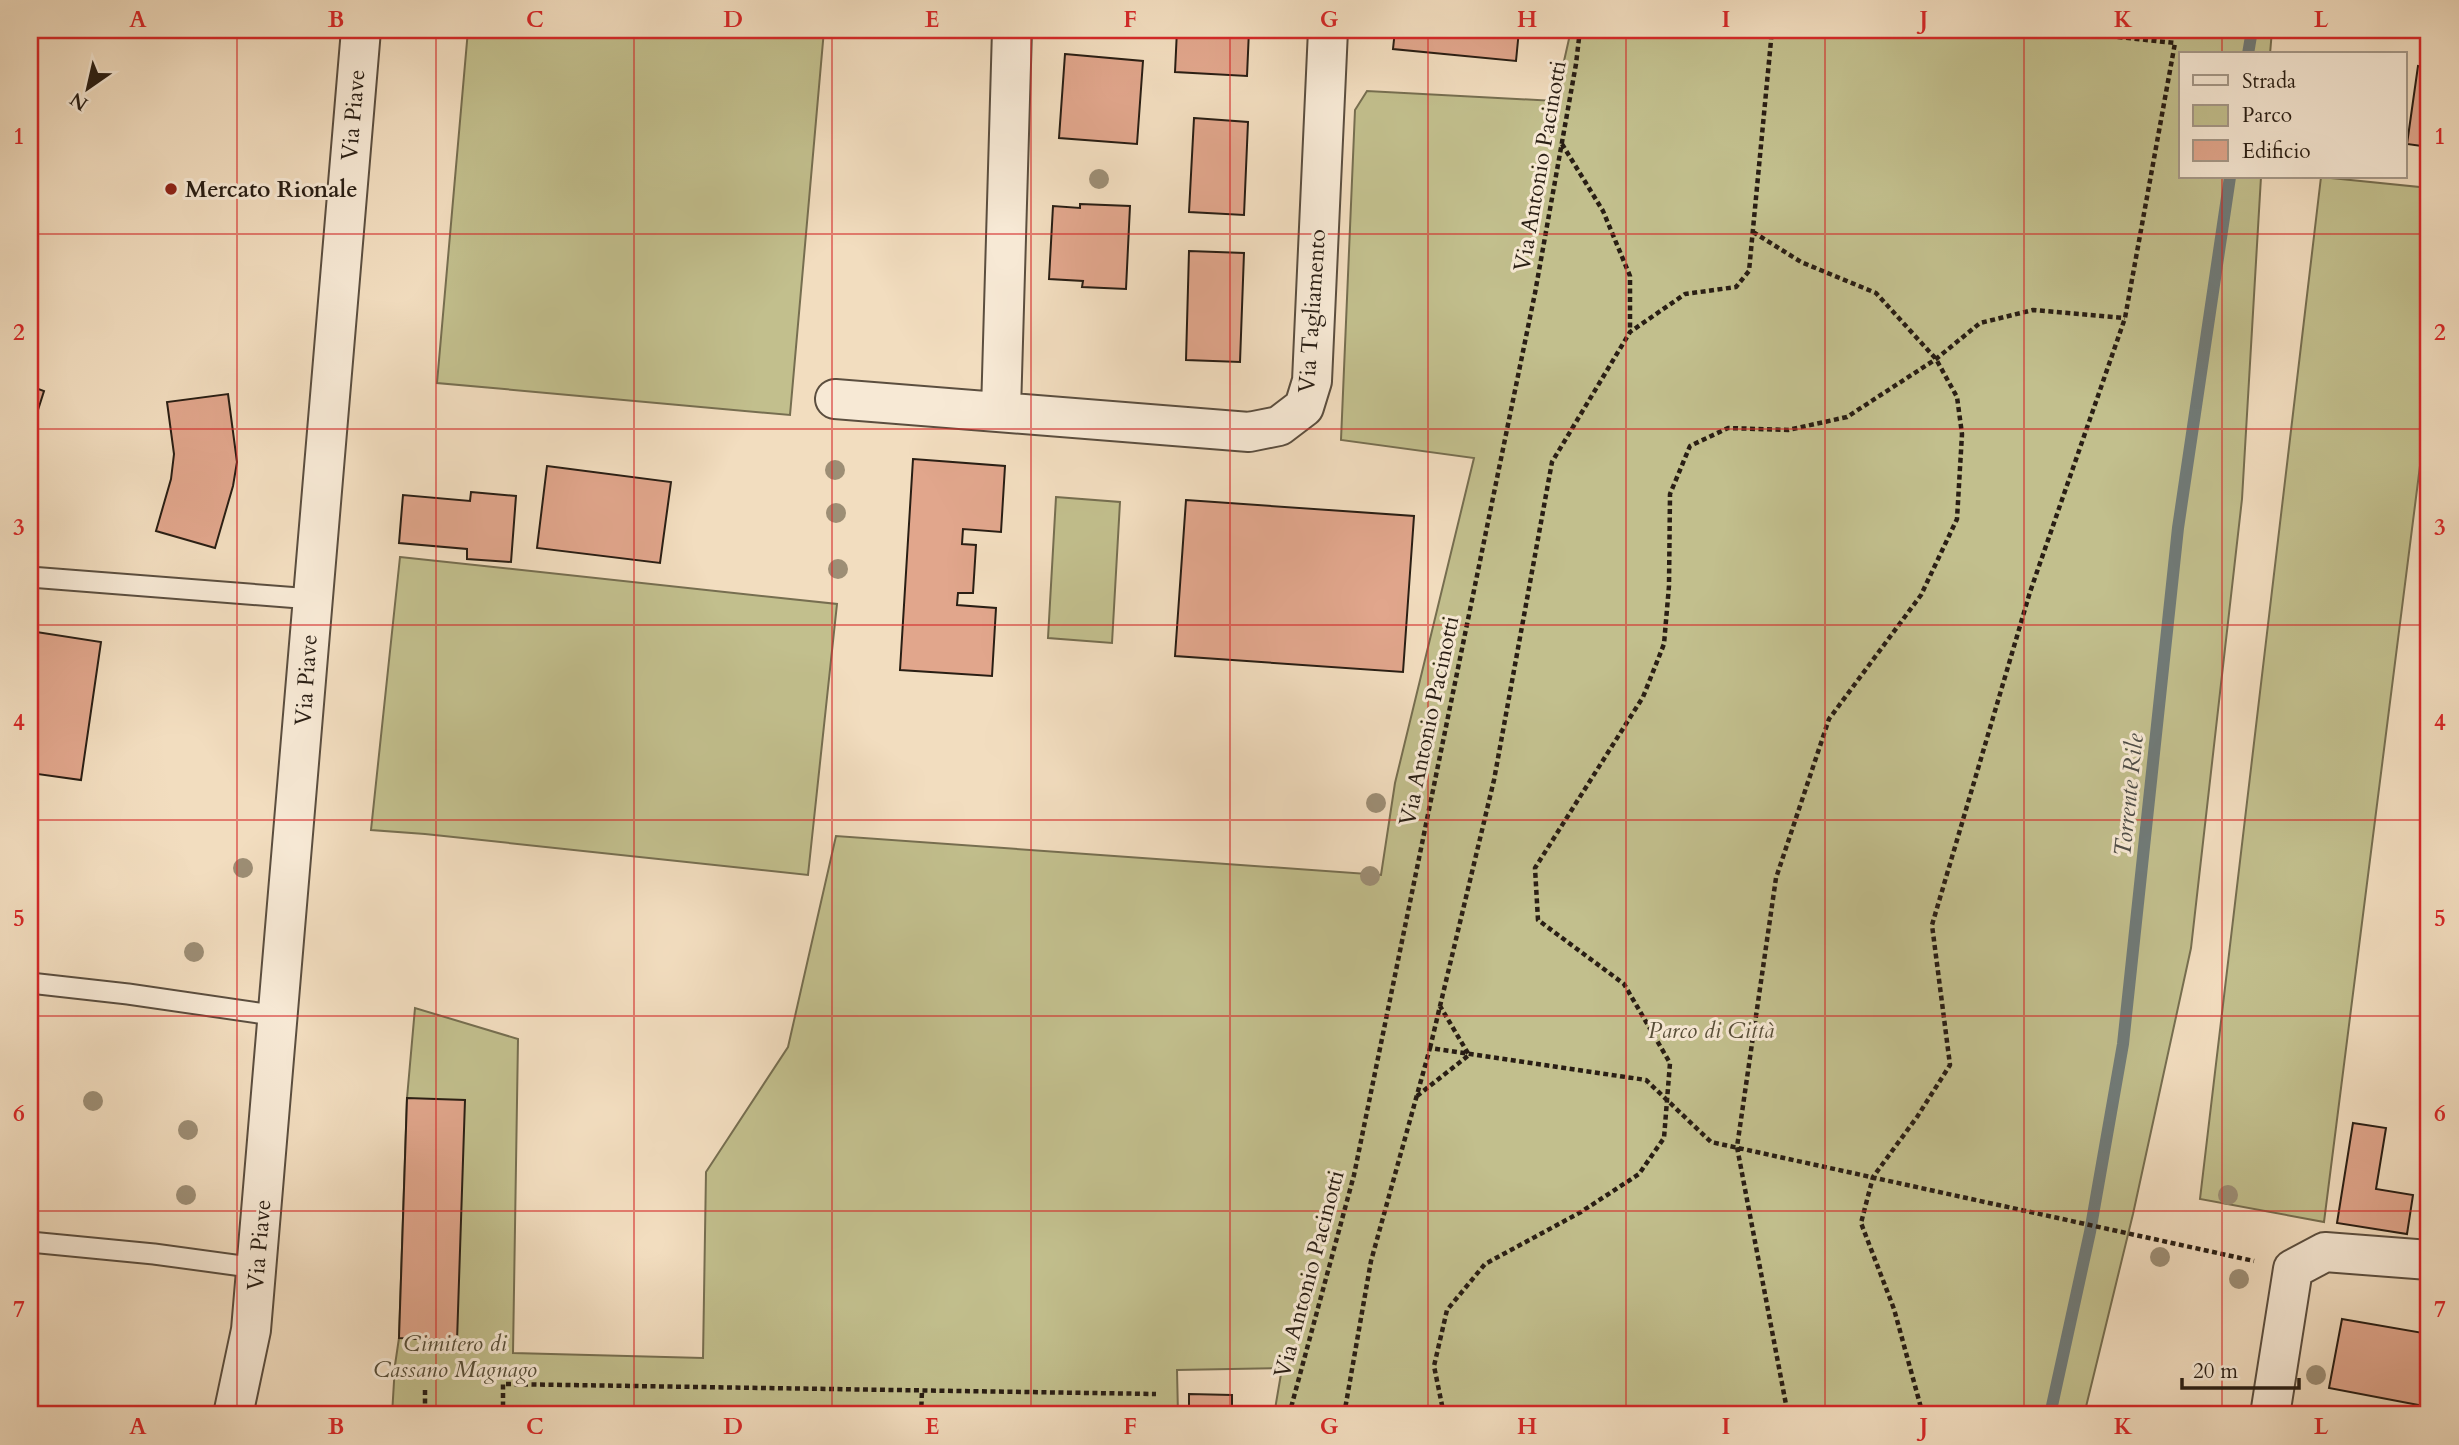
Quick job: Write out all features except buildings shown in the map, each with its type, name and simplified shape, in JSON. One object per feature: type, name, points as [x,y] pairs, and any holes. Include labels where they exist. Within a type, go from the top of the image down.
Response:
[{"type":"street","name":"Via Piave","points":[[233,1415],[251,1330],[257,1268],[361,30]]},
{"type":"street","points":[[1002,411],[1012,30]]},
{"type":"street","name":"Via Tagliamento","points":[[835,399],[1249,432],[1279,426],[1304,407],[1312,381],[1328,30]]},
{"type":"street","points":[[2270,1415],[2293,1269],[2325,1252],[2429,1260]]},
{"type":"street","name":"Via Piave","points":[[251,1330],[256,1415]]},
{"type":"lane","points":[[30,577],[312,599]]},
{"type":"lane","points":[[30,984],[128,994],[279,1016]]},
{"type":"lane","points":[[30,1242],[155,1254],[257,1268]]},
{"type":"path","name":"Via Antonio Pacinotti","points":[[1289,1415],[1354,1175],[1535,293],[1580,30]]},
{"type":"path","points":[[1344,1415],[1371,1261],[1430,1048],[1494,780],[1552,462],[1630,332],[1685,294],[1736,287],[1749,271],[1772,30]]},
{"type":"path","points":[[1923,1415],[1894,1309],[1861,1223],[1873,1177],[1950,1065],[1932,925],[2030,592],[2125,318],[2175,43],[2052,30]]},
{"type":"path","points":[[1562,144],[1603,211],[1630,276],[1630,332]]},
{"type":"path","points":[[1753,232],[1801,262],[1876,293],[1936,359],[1957,397],[1962,434],[1957,519],[1921,595],[1829,719],[1776,878],[1737,1147],[1788,1415]]},
{"type":"path","points":[[1444,1415],[1434,1366],[1447,1310],[1485,1264],[1581,1212],[1639,1174],[1664,1138],[1670,1063],[1624,984],[1538,920],[1535,868],[1643,697],[1664,644],[1669,586],[1670,494],[1690,446],[1728,428],[1788,430],[1847,417],[1936,359],[1980,323],[2033,310],[2125,318]]},
{"type":"path","points":[[1440,1006],[1469,1055]]},
{"type":"path","points":[[1430,1048],[1646,1080],[1711,1142],[2293,1269]]},
{"type":"path","points":[[1416,1097],[1469,1055]]},
{"type":"path","points":[[503,1415],[503,1384],[1156,1394]]},
{"type":"path","points":[[425,1390],[425,1415]]},
{"type":"path","points":[[921,1415],[922,1391]]},
{"type":"green space","points":[[468,30],[824,30],[790,415],[437,383]]},
{"type":"green space","name":"Parco di Città","points":[[1571,30],[2272,30],[2270,52],[2179,52],[2179,178],[2261,178],[2242,499],[2191,948],[2133,1214],[2084,1415],[1274,1415],[1282,1368],[1177,1370],[1178,1415],[392,1415],[399,1338],[407,1098],[415,1008],[518,1039],[513,1353],[703,1358],[706,1172],[788,1047],[836,836],[1381,875],[1395,783],[1474,458],[1341,440],[1355,110],[1367,91],[1555,101]]},
{"type":"green space","points":[[2321,178],[2429,188],[2429,395],[2324,1222],[2200,1199]]},
{"type":"green space","points":[[1056,497],[1120,502],[1112,643],[1048,638]]},
{"type":"green space","points":[[400,557],[837,604],[808,875],[371,830]]},
{"type":"waterway","name":"Torrente Rile","points":[[2248,52],[2252,30]]},
{"type":"waterway","name":"Torrente Rile","points":[[2050,1415],[2090,1232],[2123,1044],[2178,528],[2230,178]]},
{"type":"place","name":"Mercato Rionale","points":[[171,189]]},
{"type":"park label","name":"Cimitero di Cassano Magnago","points":[[455,1356]]}]
